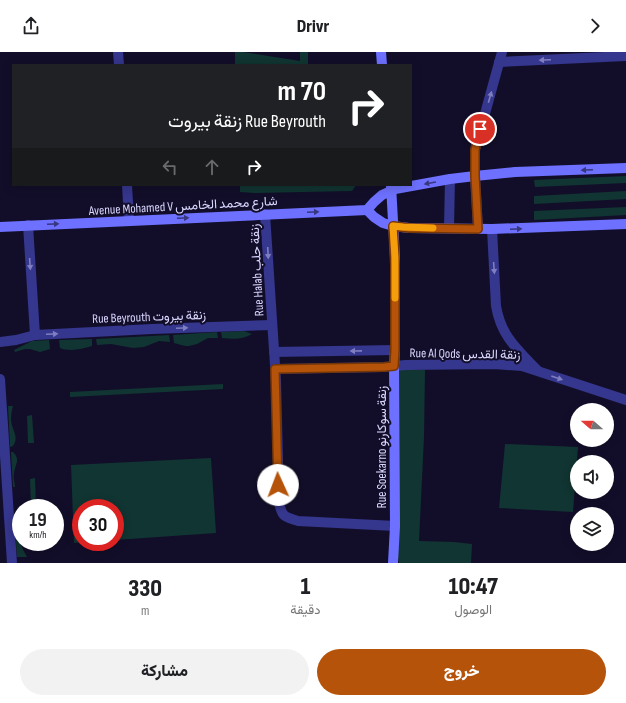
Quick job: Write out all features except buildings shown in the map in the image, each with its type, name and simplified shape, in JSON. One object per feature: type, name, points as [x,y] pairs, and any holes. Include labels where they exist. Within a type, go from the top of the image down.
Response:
[{"type":"main road","points":[[381,52],[382,64]]},
{"type":"main road","points":[[412,185],[450,179],[515,172],[626,168]]},
{"type":"main road","points":[[408,186],[391,188],[367,210],[383,223],[409,228],[492,230],[626,224]]},
{"type":"main road","name":"Rue Soekarno زنقة سوكارنو","points":[[391,188],[395,257],[394,562]]},
{"type":"main road","name":"Avenue Mohamed V شارع محمد الخامس","points":[[0,227],[367,210]]},
{"type":"street","points":[[118,52],[119,64]]},
{"type":"street","points":[[478,229],[475,150],[500,57],[626,56]]},
{"type":"street","points":[[449,228],[450,179]]},
{"type":"street","points":[[127,186],[129,220]]},
{"type":"street","name":"Rue Halab زنقة حلب","points":[[265,214],[272,325]]},
{"type":"street","points":[[28,226],[35,335]]},
{"type":"street","points":[[492,230],[496,306],[498,316],[506,335],[538,371]]},
{"type":"street","points":[[272,325],[275,369],[279,501],[282,513],[288,518],[298,521],[395,526]]},
{"type":"street","name":"Rue Beyrouth زنقة بيروت","points":[[0,342],[35,335],[152,328],[272,325]]},
{"type":"street","points":[[274,352],[395,350]]},
{"type":"street","name":"Rue Al Qods زنقة القدس","points":[[394,366],[494,364],[522,366],[626,400]]},
{"type":"street","points":[[275,369],[394,366]]},
{"type":"street","points":[[0,378],[12,563]]},
{"type":"green space","points":[[235,52],[300,61],[300,52],[308,52],[308,64],[235,64]]},
{"type":"green space","points":[[626,176],[626,183],[535,187],[534,180]]},
{"type":"green space","points":[[240,186],[355,186],[352,191],[240,192]]},
{"type":"green space","points":[[626,191],[626,199],[534,204],[534,196]]},
{"type":"green space","points":[[626,207],[626,215],[534,220],[534,211]]},
{"type":"green space","points":[[244,331],[252,334],[234,339],[222,338],[221,332]]},
{"type":"green space","points":[[217,332],[218,338],[208,338],[197,344],[185,346],[174,343],[173,335]]},
{"type":"green space","points":[[169,335],[170,342],[159,341],[144,347],[133,348],[111,344],[97,345],[96,339]]},
{"type":"green space","points":[[92,339],[92,346],[72,350],[60,348],[59,340]]},
{"type":"green space","points":[[49,340],[50,349],[40,352],[30,349],[15,352],[14,350],[32,341]]},
{"type":"green space","points":[[399,367],[425,370],[424,437],[419,541],[472,544],[471,563],[399,563]]},
{"type":"green space","points":[[223,384],[223,389],[70,397],[70,392]]},
{"type":"green space","points":[[8,406],[13,406],[11,423],[16,439],[13,446],[10,447]]},
{"type":"green space","points":[[32,415],[34,443],[28,443],[27,416]]},
{"type":"green space","points":[[505,444],[578,447],[577,455],[570,455],[570,499],[574,499],[573,507],[570,507],[570,512],[499,508]]},
{"type":"green space","points":[[11,452],[13,452],[17,457],[14,476],[15,487],[13,487]]},
{"type":"green space","points":[[211,458],[216,533],[124,539],[124,499],[72,499],[71,465]]},
{"type":"green space","points":[[35,478],[36,499],[31,499],[30,479]]},
{"type":"green space","points":[[17,551],[24,551],[27,557],[17,557]]},
{"type":"slow traffic","points":[[395,298],[393,226],[433,228]]},
{"type":"route","points":[[278,485],[275,369],[394,366],[395,257],[393,226],[409,228],[478,229],[475,150],[480,129]]}]
